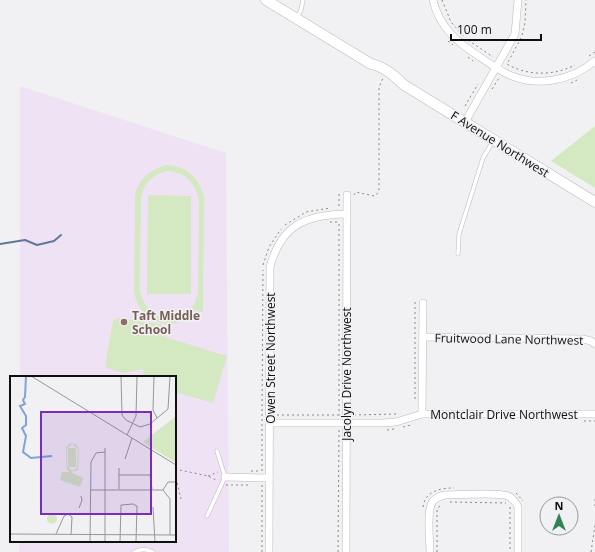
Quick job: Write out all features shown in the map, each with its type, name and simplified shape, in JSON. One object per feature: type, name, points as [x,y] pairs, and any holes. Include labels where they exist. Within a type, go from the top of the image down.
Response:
[{"type":"main road","name":"F Avenue Northwest","points":[[266,0],[370,64],[376,65],[392,74],[404,85],[595,202]]},
{"type":"street","points":[[433,0],[438,14],[452,36],[461,45],[510,76],[536,82],[562,79],[578,72],[592,59]]},
{"type":"street","points":[[465,122],[515,34],[518,0]]},
{"type":"street","name":"Jacolyn Drive Northwest","points":[[346,552],[347,195]]},
{"type":"street","name":"Owen Street Northwest","points":[[269,552],[265,479],[269,423],[270,268],[274,253],[289,231],[300,222],[316,217],[346,214]]},
{"type":"street","points":[[422,414],[423,303]]},
{"type":"street","name":"Fruitwood Lane Northwest","points":[[422,337],[583,339],[595,344]]},
{"type":"street","name":"Montclair Drive Northwest","points":[[269,423],[396,422],[422,414],[595,414]]},
{"type":"street","points":[[225,477],[265,479]]},
{"type":"street","points":[[430,552],[430,509],[432,502],[437,497],[445,495],[508,496],[515,501],[518,508],[518,552]]},
{"type":"lane","points":[[296,19],[301,10],[303,0]]},
{"type":"lane","points":[[458,254],[458,234],[484,158],[494,140]]},
{"type":"lane","points":[[207,516],[225,477],[217,451]]},
{"type":"lane","points":[[134,552],[138,550],[149,550],[153,552]]},
{"type":"path","points":[[442,0],[449,17],[458,31],[467,39],[495,57]]},
{"type":"path","points":[[526,0],[523,32],[515,51],[507,64],[522,71],[544,73],[561,71],[578,64]]},
{"type":"path","points":[[446,39],[455,47]]},
{"type":"path","points":[[592,59],[595,52]]},
{"type":"path","points":[[464,55],[476,62]]},
{"type":"path","points":[[339,211],[347,195],[356,192],[374,196],[378,193],[379,87],[383,78]]},
{"type":"path","points":[[465,106],[480,82]]},
{"type":"path","points":[[273,415],[339,416],[339,219]]},
{"type":"path","points":[[329,222],[339,222]]},
{"type":"path","points":[[415,300],[415,401]]},
{"type":"path","points":[[351,415],[399,414]]},
{"type":"path","points":[[580,421],[595,421]]},
{"type":"path","points":[[384,430],[412,424]]},
{"type":"path","points":[[338,552],[339,427]]},
{"type":"path","points":[[176,477],[181,499]]},
{"type":"path","points":[[262,552],[265,479]]},
{"type":"path","points":[[423,508],[425,500],[432,492],[442,488],[455,488]]},
{"type":"path","points":[[514,491],[521,497],[524,506]]},
{"type":"path","points":[[595,499],[595,507]]},
{"type":"path","points":[[437,552],[437,510],[441,503],[446,502],[507,503],[510,509],[510,552]]},
{"type":"path","points":[[591,552],[595,525]]},
{"type":"shaded area","name":"Taft Middle School","points":[[20,86],[226,153],[229,552],[19,552],[19,542],[176,542],[176,376],[20,376]]},
{"type":"green space","points":[[595,126],[595,188],[551,161]]},
{"type":"green space","points":[[166,165],[186,170],[191,174],[199,184],[204,197],[203,312],[197,312],[197,309],[186,319],[173,324],[157,322],[144,313],[136,299],[134,291],[135,195],[142,179],[155,169]],"holes":[[[167,171],[184,176],[189,180],[198,195],[198,292],[196,301],[188,312],[181,317],[171,319],[160,317],[151,311],[144,303],[140,290],[141,198],[150,180]]]},
{"type":"green space","points":[[148,195],[191,196],[191,294],[147,294]]},
{"type":"green space","points":[[117,318],[161,324],[165,337],[227,356],[213,403],[176,392],[176,376],[142,376],[144,369],[123,373],[105,367],[113,321]]},
{"type":"waterway","points":[[0,244],[25,240],[37,245],[54,241],[61,235]]},
{"type":"place","name":"Taft Middle School","points":[[124,322]]}]
